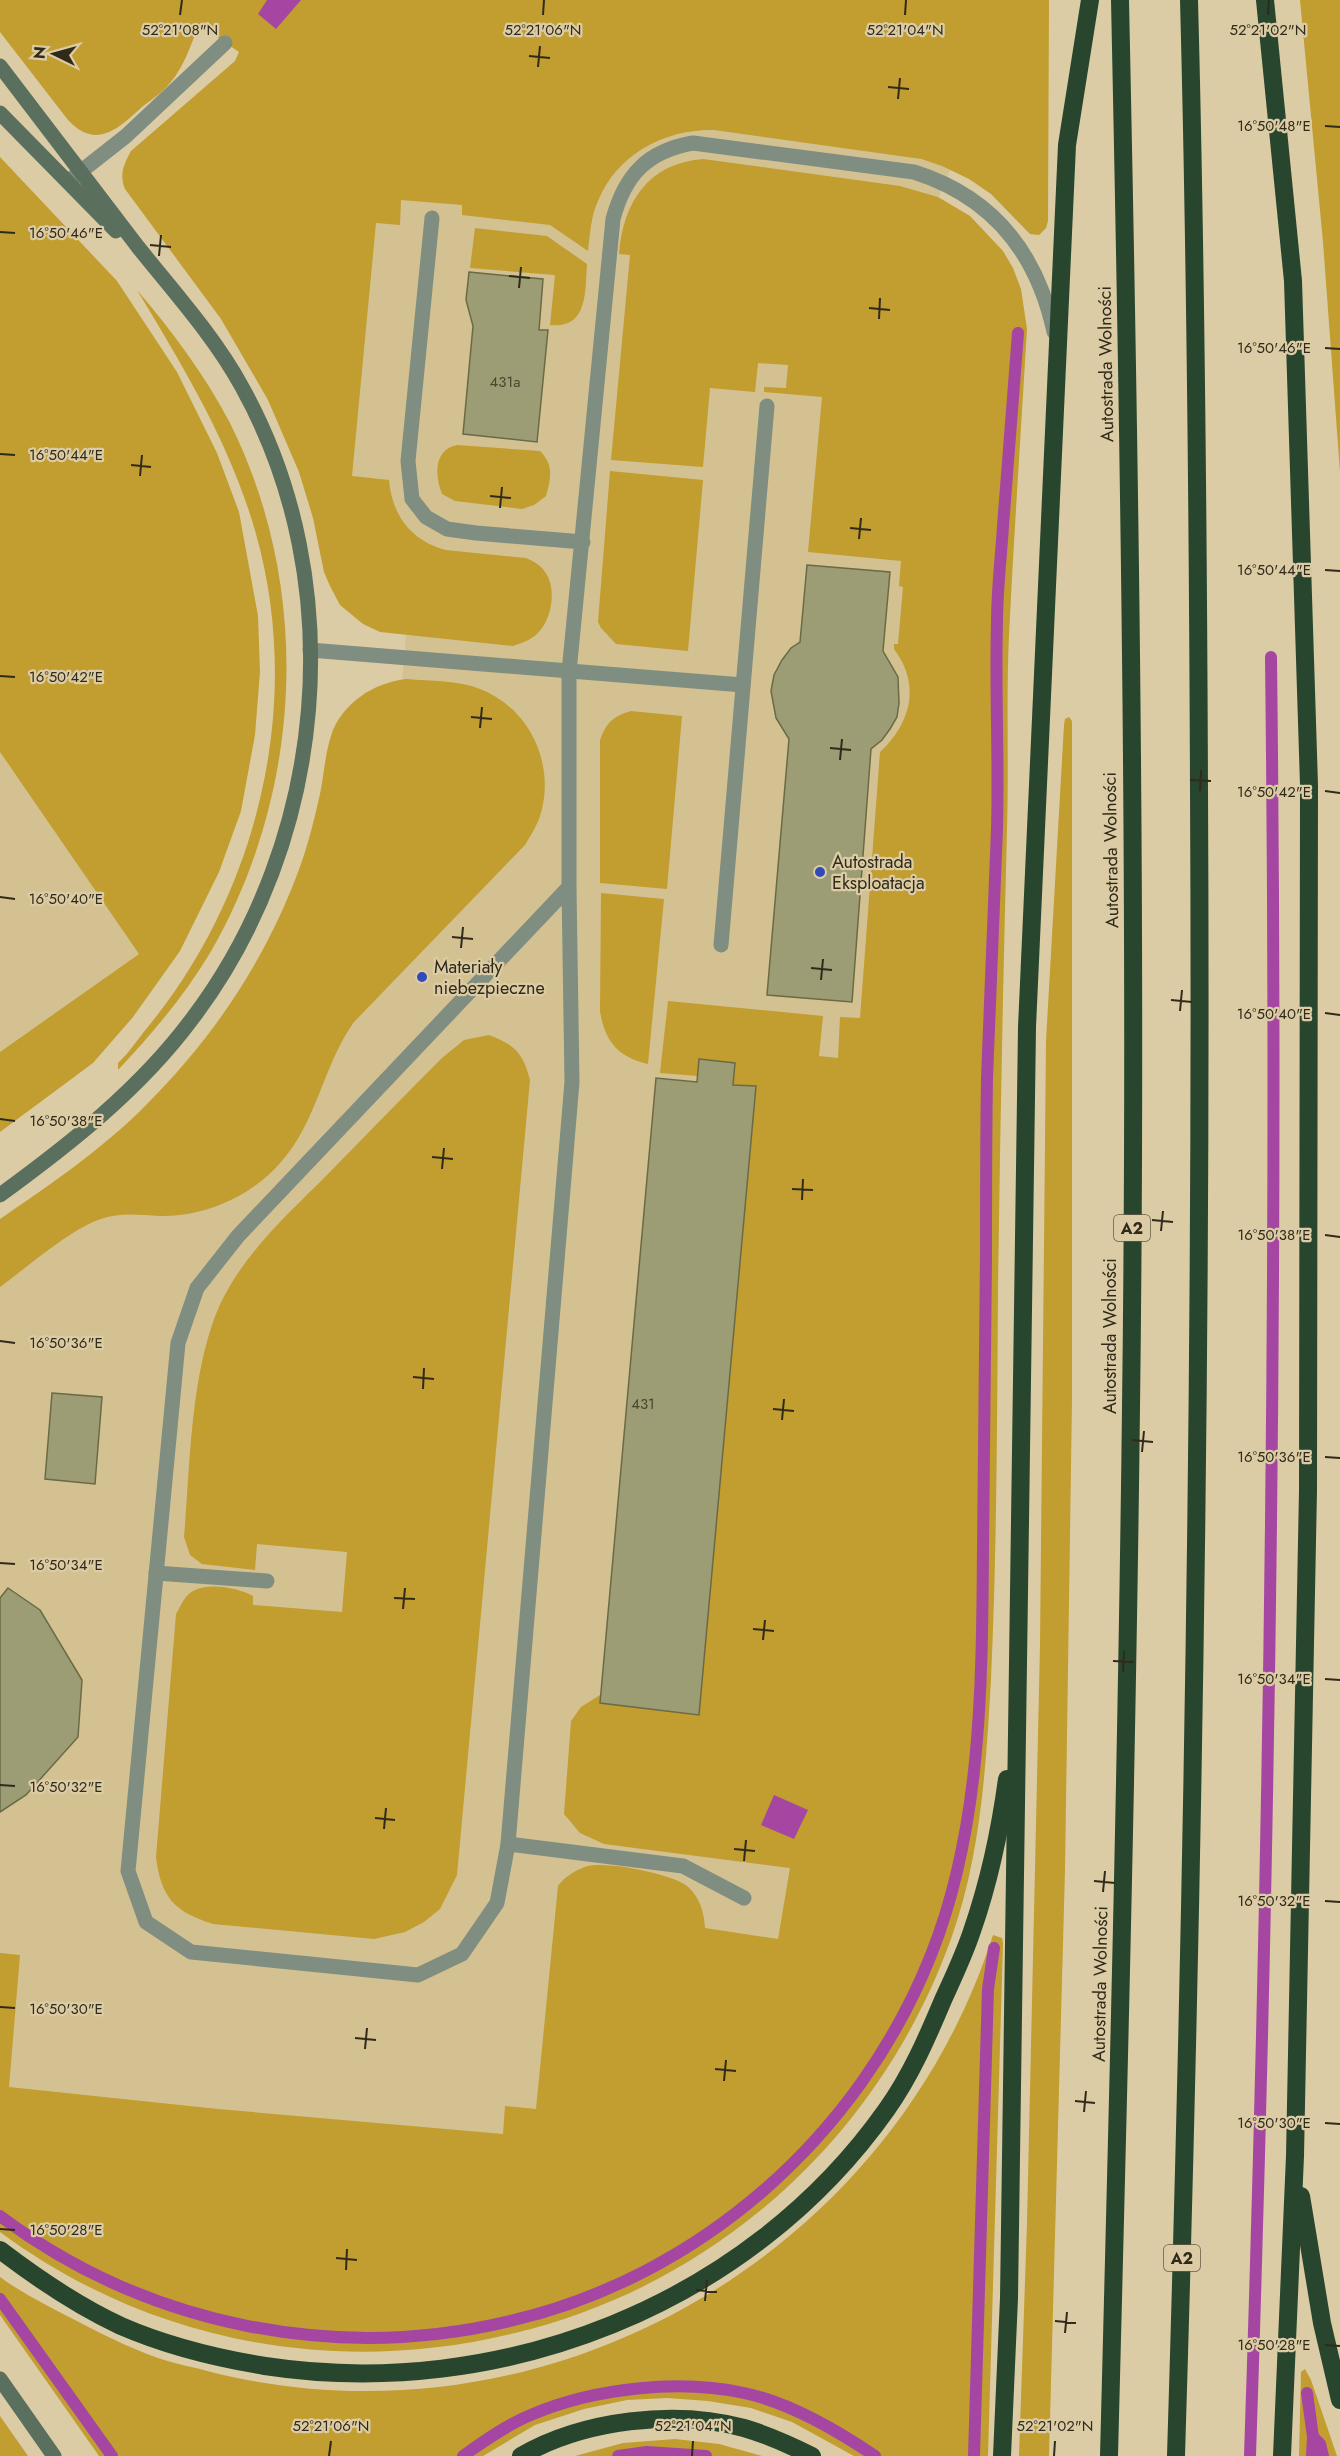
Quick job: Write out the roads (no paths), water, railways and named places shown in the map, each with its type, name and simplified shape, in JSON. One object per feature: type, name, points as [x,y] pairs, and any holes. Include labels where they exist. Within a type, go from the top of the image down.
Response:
[{"type":"highway","points":[[1002,2456],[1009,2298],[1027,1027],[1067,145],[1090,0]]},
{"type":"highway","name":"Autostrada Wolności","points":[[1109,2456],[1121,1995],[1131,1404],[1133,938],[1127,330],[1120,0]]},
{"type":"highway","name":"A2","points":[[1176,2456],[1188,2060],[1198,1389],[1200,991],[1198,555],[1189,0]]},
{"type":"highway","points":[[1265,0],[1293,281],[1309,785],[1308,1490],[1295,2156],[1282,2456]]},
{"type":"highway","points":[[0,2250],[40,2280],[82,2306],[123,2326],[165,2342],[243,2362],[297,2371],[345,2374],[415,2373],[502,2360],[562,2344],[617,2324],[668,2300],[723,2266],[779,2225],[815,2192],[862,2141],[916,2063],[972,1934],[990,1872],[1004,1805],[1018,1706]]},
{"type":"highway","points":[[1295,2156],[1322,2323],[1340,2400]]},
{"type":"highway","points":[[521,2456],[543,2444],[589,2429],[630,2421],[667,2419],[745,2428],[784,2442],[812,2456]]},
{"type":"street","points":[[0,66],[211,338],[241,386],[266,436],[281,480],[306,585],[310,650],[310,703],[304,756],[286,839],[268,887],[231,960],[192,1020],[140,1079],[82,1133],[0,1195]]},
{"type":"street","points":[[0,113],[168,285]]},
{"type":"street","points":[[0,2379],[54,2456]]},
{"type":"lane","points":[[68,182],[126,136],[225,42]]},
{"type":"lane","points":[[569,887],[238,1236],[197,1288],[178,1343],[128,1871],[146,1922],[191,1952],[418,1976],[462,1954],[497,1903],[508,1844],[572,1082],[569,672],[613,219],[620,195],[632,176],[644,164],[675,146],[693,143],[730,146],[914,172],[938,180],[970,197],[996,218],[1030,262],[1048,304],[1058,351]]},
{"type":"lane","points":[[432,218],[408,461],[412,500],[426,517],[447,528],[476,533],[583,542]]},
{"type":"lane","points":[[722,945],[767,405]]},
{"type":"lane","points":[[310,650],[743,685]]},
{"type":"lane","points":[[156,1573],[267,1581]]},
{"type":"lane","points":[[508,1844],[683,1866],[744,1898]]},
{"type":"waterway","points":[[0,2216],[57,2254],[116,2284],[179,2308],[243,2325],[309,2335],[376,2338],[443,2333],[510,2321],[580,2300],[646,2271],[708,2234],[765,2189],[816,2139],[862,2082],[900,2021],[931,1955],[948,1906],[970,1806],[980,1702],[983,1598],[987,1078],[997,803],[997,610],[1018,333]]},
{"type":"waterway","points":[[1250,2456],[1263,2007],[1271,1557],[1273,1332],[1271,657]]},
{"type":"waterway","points":[[974,2456],[988,1989],[994,1948]]},
{"type":"waterway","points":[[0,2299],[112,2456]]},
{"type":"waterway","points":[[463,2456],[488,2438],[515,2423],[557,2405],[610,2392],[665,2387],[719,2389],[761,2397],[812,2418],[875,2456]]},
{"type":"waterway","points":[[1307,2393],[1313,2437],[1312,2456]]},
{"type":"waterway","points":[[1313,2437],[1320,2444],[1323,2456]]},
{"type":"waterway","points":[[618,2456],[647,2452],[706,2456]]},
{"type":"place","name":"Autostrada Eksploatacja","points":[[820,872]]},
{"type":"place","name":"Materiały niebezpieczne","points":[[422,977]]}]
